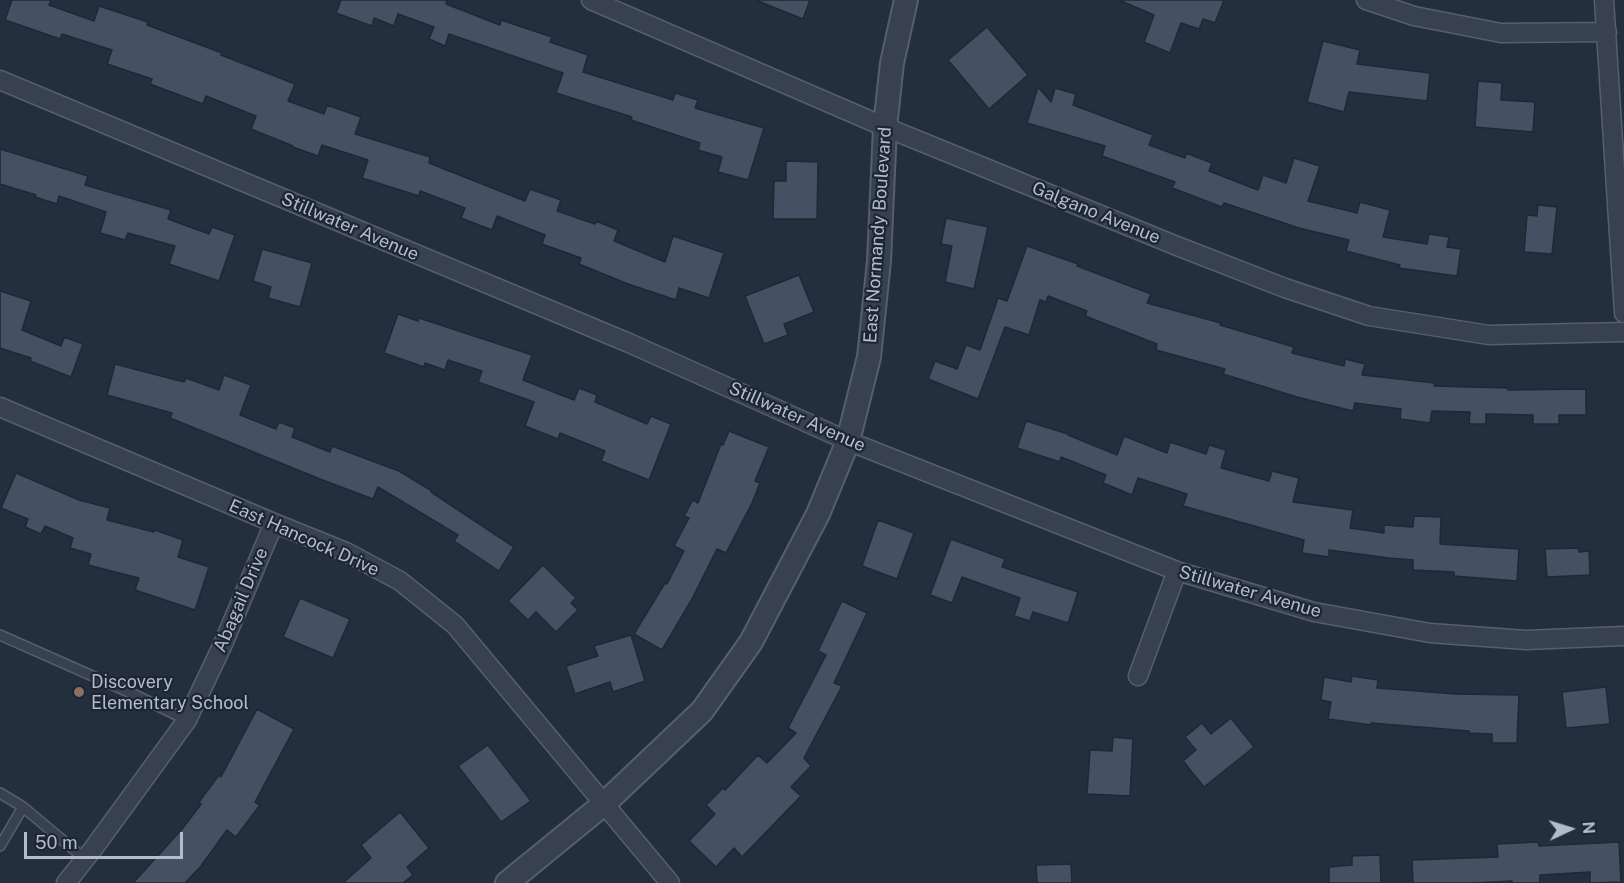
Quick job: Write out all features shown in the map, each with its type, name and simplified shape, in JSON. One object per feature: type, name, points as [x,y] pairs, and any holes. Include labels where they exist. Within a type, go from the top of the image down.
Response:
[{"type":"street","name":"Galgano Avenue","points":[[591,0],[885,127],[1177,246],[1285,288],[1370,316],[1489,335],[1624,332]]},
{"type":"street","name":"East Normandy Boulevard","points":[[507,883],[605,803],[702,711],[751,642],[818,514],[849,441],[869,357],[879,261],[885,127],[892,63],[906,0]]},
{"type":"street","points":[[1366,0],[1414,16],[1501,33],[1607,32]]},
{"type":"street","points":[[1604,0],[1624,313]]},
{"type":"street","name":"Stillwater Avenue","points":[[0,80],[629,343],[849,441],[1177,571],[1314,612],[1430,633],[1526,640],[1624,636]]},
{"type":"street","name":"East Hancock Drive","points":[[0,407],[346,552],[400,581],[455,625],[670,883]]},
{"type":"street","name":"Abagail Drive","points":[[66,883],[187,720],[223,644],[274,523]]},
{"type":"street","points":[[1138,676],[1177,571]]},
{"type":"lane","points":[[0,635],[187,720]]},
{"type":"lane","points":[[0,641],[12,641]]},
{"type":"lane","points":[[0,793],[23,807],[85,859]]},
{"type":"lane","points":[[0,846],[23,807]]},
{"type":"building","points":[[12,0],[51,0],[49,5],[94,21],[99,6],[148,22],[147,25],[295,84],[288,101],[324,114],[327,105],[361,117],[355,134],[430,157],[429,163],[525,201],[530,189],[561,200],[557,211],[595,224],[596,221],[618,230],[614,241],[665,262],[673,236],[724,253],[709,298],[679,288],[676,300],[628,284],[579,264],[581,258],[542,244],[545,235],[497,216],[492,230],[461,218],[465,208],[420,191],[419,196],[362,178],[368,160],[322,145],[318,156],[293,147],[251,129],[256,116],[206,96],[203,104],[150,84],[152,79],[107,64],[112,50],[62,34],[60,39],[5,20]]},
{"type":"building","points":[[341,0],[447,0],[446,4],[500,25],[501,20],[552,37],[550,42],[588,55],[583,72],[673,100],[675,93],[698,100],[695,108],[764,128],[748,180],[718,172],[722,157],[698,150],[700,143],[631,120],[632,117],[556,93],[563,73],[449,34],[445,46],[429,39],[434,27],[398,14],[394,26],[374,18],[372,26],[336,13]]},
{"type":"building","points":[[758,0],[810,0],[803,19]]},
{"type":"building","points":[[1119,0],[1224,0],[1215,23],[1203,19],[1199,29],[1181,23],[1170,53],[1144,42],[1154,15]]},
{"type":"building","points":[[987,27],[1028,75],[989,109],[948,60]]},
{"type":"building","points":[[1323,41],[1360,50],[1357,64],[1430,73],[1427,101],[1349,92],[1344,112],[1307,102]]},
{"type":"building","points":[[1478,81],[1502,83],[1501,100],[1535,102],[1533,132],[1475,127]]},
{"type":"building","points":[[1038,87],[1051,102],[1055,88],[1076,94],[1073,105],[1153,135],[1149,145],[1185,158],[1186,153],[1212,163],[1209,171],[1258,190],[1263,175],[1286,183],[1294,158],[1320,166],[1308,201],[1357,213],[1360,202],[1390,210],[1383,237],[1427,244],[1429,234],[1449,237],[1447,247],[1461,249],[1457,276],[1399,268],[1400,265],[1346,251],[1349,240],[1299,228],[1224,203],[1222,207],[1172,188],[1175,182],[1102,156],[1105,146],[1027,123]]},
{"type":"building","points":[[0,149],[88,176],[85,185],[171,210],[168,219],[209,234],[212,227],[235,235],[219,281],[169,264],[175,246],[128,233],[125,240],[100,233],[106,212],[59,196],[57,204],[0,184]]},
{"type":"building","points":[[786,161],[818,162],[817,219],[773,219],[774,181],[786,181]]},
{"type":"building","points":[[1538,205],[1557,207],[1552,254],[1524,252],[1527,215],[1537,216]]},
{"type":"building","points":[[946,218],[988,227],[974,289],[945,282],[952,246],[941,244]]},
{"type":"building","points":[[1027,246],[1151,294],[1147,303],[1221,323],[1220,325],[1294,347],[1292,353],[1344,366],[1345,359],[1365,364],[1362,375],[1435,383],[1434,386],[1508,388],[1508,390],[1586,389],[1586,415],[1559,415],[1559,424],[1533,424],[1533,415],[1486,414],[1486,424],[1469,424],[1470,412],[1432,411],[1430,423],[1400,419],[1401,409],[1355,403],[1353,411],[1297,397],[1223,374],[1225,369],[1156,350],[1157,344],[1085,316],[1087,311],[1048,296],[1046,302],[1040,300],[1029,335],[1005,327],[978,399],[928,379],[935,361],[957,369],[966,345],[980,350],[998,298],[1007,301]]},
{"type":"building","points":[[262,249],[312,263],[300,307],[268,298],[271,287],[253,281]]},
{"type":"building","points":[[799,275],[814,312],[784,324],[788,335],[764,344],[745,296]]},
{"type":"building","points":[[0,291],[31,301],[22,330],[61,346],[64,337],[83,344],[71,377],[30,361],[31,358],[0,348]]},
{"type":"building","points":[[398,314],[418,321],[419,318],[532,355],[523,380],[574,400],[579,388],[597,395],[595,402],[647,424],[651,416],[671,424],[649,480],[601,461],[605,451],[560,433],[558,439],[525,426],[534,402],[478,382],[482,371],[448,360],[445,370],[425,363],[424,367],[384,353]]},
{"type":"building","points":[[115,364],[184,382],[186,378],[219,390],[224,375],[251,385],[240,415],[276,429],[279,422],[295,428],[292,437],[330,452],[332,446],[399,471],[514,547],[499,571],[454,541],[458,535],[378,487],[373,499],[170,418],[172,413],[107,395]]},
{"type":"building","points":[[1026,421],[1068,434],[1117,455],[1124,436],[1167,453],[1170,442],[1206,454],[1209,445],[1226,450],[1221,468],[1269,481],[1272,471],[1299,478],[1293,502],[1353,510],[1350,528],[1384,533],[1384,525],[1413,527],[1414,516],[1441,517],[1440,544],[1519,549],[1517,581],[1454,576],[1454,572],[1413,570],[1413,560],[1329,550],[1329,557],[1302,553],[1304,540],[1183,506],[1187,494],[1138,478],[1132,495],[1103,483],[1106,475],[1061,457],[1060,462],[1017,448]]},
{"type":"building","points":[[729,431],[769,447],[755,481],[760,483],[726,553],[717,549],[692,599],[662,650],[634,634],[665,583],[667,584],[684,551],[674,546],[689,518],[684,516],[693,500],[698,503],[721,444],[723,445]]},
{"type":"building","points":[[16,473],[79,500],[110,508],[107,520],[154,532],[155,530],[183,540],[178,557],[209,567],[195,610],[135,590],[139,578],[88,565],[91,554],[70,548],[73,538],[45,526],[41,534],[25,527],[28,519],[1,508]]},
{"type":"building","points":[[878,520],[914,533],[897,579],[862,566]]},
{"type":"building","points":[[951,539],[1005,559],[1002,567],[1078,592],[1068,623],[1033,612],[1030,621],[1014,616],[1020,598],[962,577],[952,603],[930,595]]},
{"type":"building","points":[[1578,548],[1579,552],[1589,551],[1590,575],[1547,577],[1545,549]]},
{"type":"building","points":[[543,565],[576,598],[571,603],[578,610],[556,632],[536,612],[528,620],[508,601]]},
{"type":"building","points":[[300,598],[350,619],[333,658],[283,637]]},
{"type":"building","points":[[842,601],[867,613],[834,683],[842,686],[804,758],[811,766],[791,787],[801,796],[742,857],[734,848],[716,867],[689,841],[715,814],[706,805],[723,788],[725,790],[758,755],[767,763],[796,733],[788,728],[826,655],[818,651]]},
{"type":"building","points":[[631,635],[645,681],[613,692],[610,682],[575,694],[566,666],[598,656],[594,646]]},
{"type":"building","points":[[1352,676],[1378,680],[1377,688],[1456,694],[1519,695],[1517,743],[1492,743],[1492,734],[1469,733],[1469,731],[1371,723],[1371,725],[1328,719],[1331,702],[1321,700],[1324,677],[1351,682]]},
{"type":"building","points":[[1606,687],[1610,724],[1566,728],[1562,692]]},
{"type":"building","points":[[257,709],[294,729],[255,802],[260,805],[236,837],[227,830],[201,866],[185,883],[133,883],[183,828],[219,775],[221,777]]},
{"type":"building","points":[[1231,718],[1254,747],[1204,787],[1183,761],[1196,750],[1185,737],[1202,723],[1211,734]]},
{"type":"building","points":[[1113,737],[1133,739],[1130,796],[1087,794],[1090,750],[1112,751]]},
{"type":"building","points":[[488,745],[531,801],[501,822],[458,766]]},
{"type":"building","points":[[400,812],[429,848],[407,867],[413,875],[403,883],[343,883],[371,858],[361,845]]},
{"type":"building","points":[[1538,842],[1539,846],[1619,842],[1621,882],[1590,883],[1590,872],[1540,875],[1540,883],[1512,883],[1512,881],[1413,883],[1412,860],[1498,857],[1497,844]]},
{"type":"building","points":[[1380,855],[1381,883],[1329,883],[1329,867],[1352,865],[1352,856]]},
{"type":"building","points":[[1071,864],[1072,883],[1037,883],[1036,865]]},
{"type":"place","name":"Discovery Elementary School","points":[[79,692]]}]
